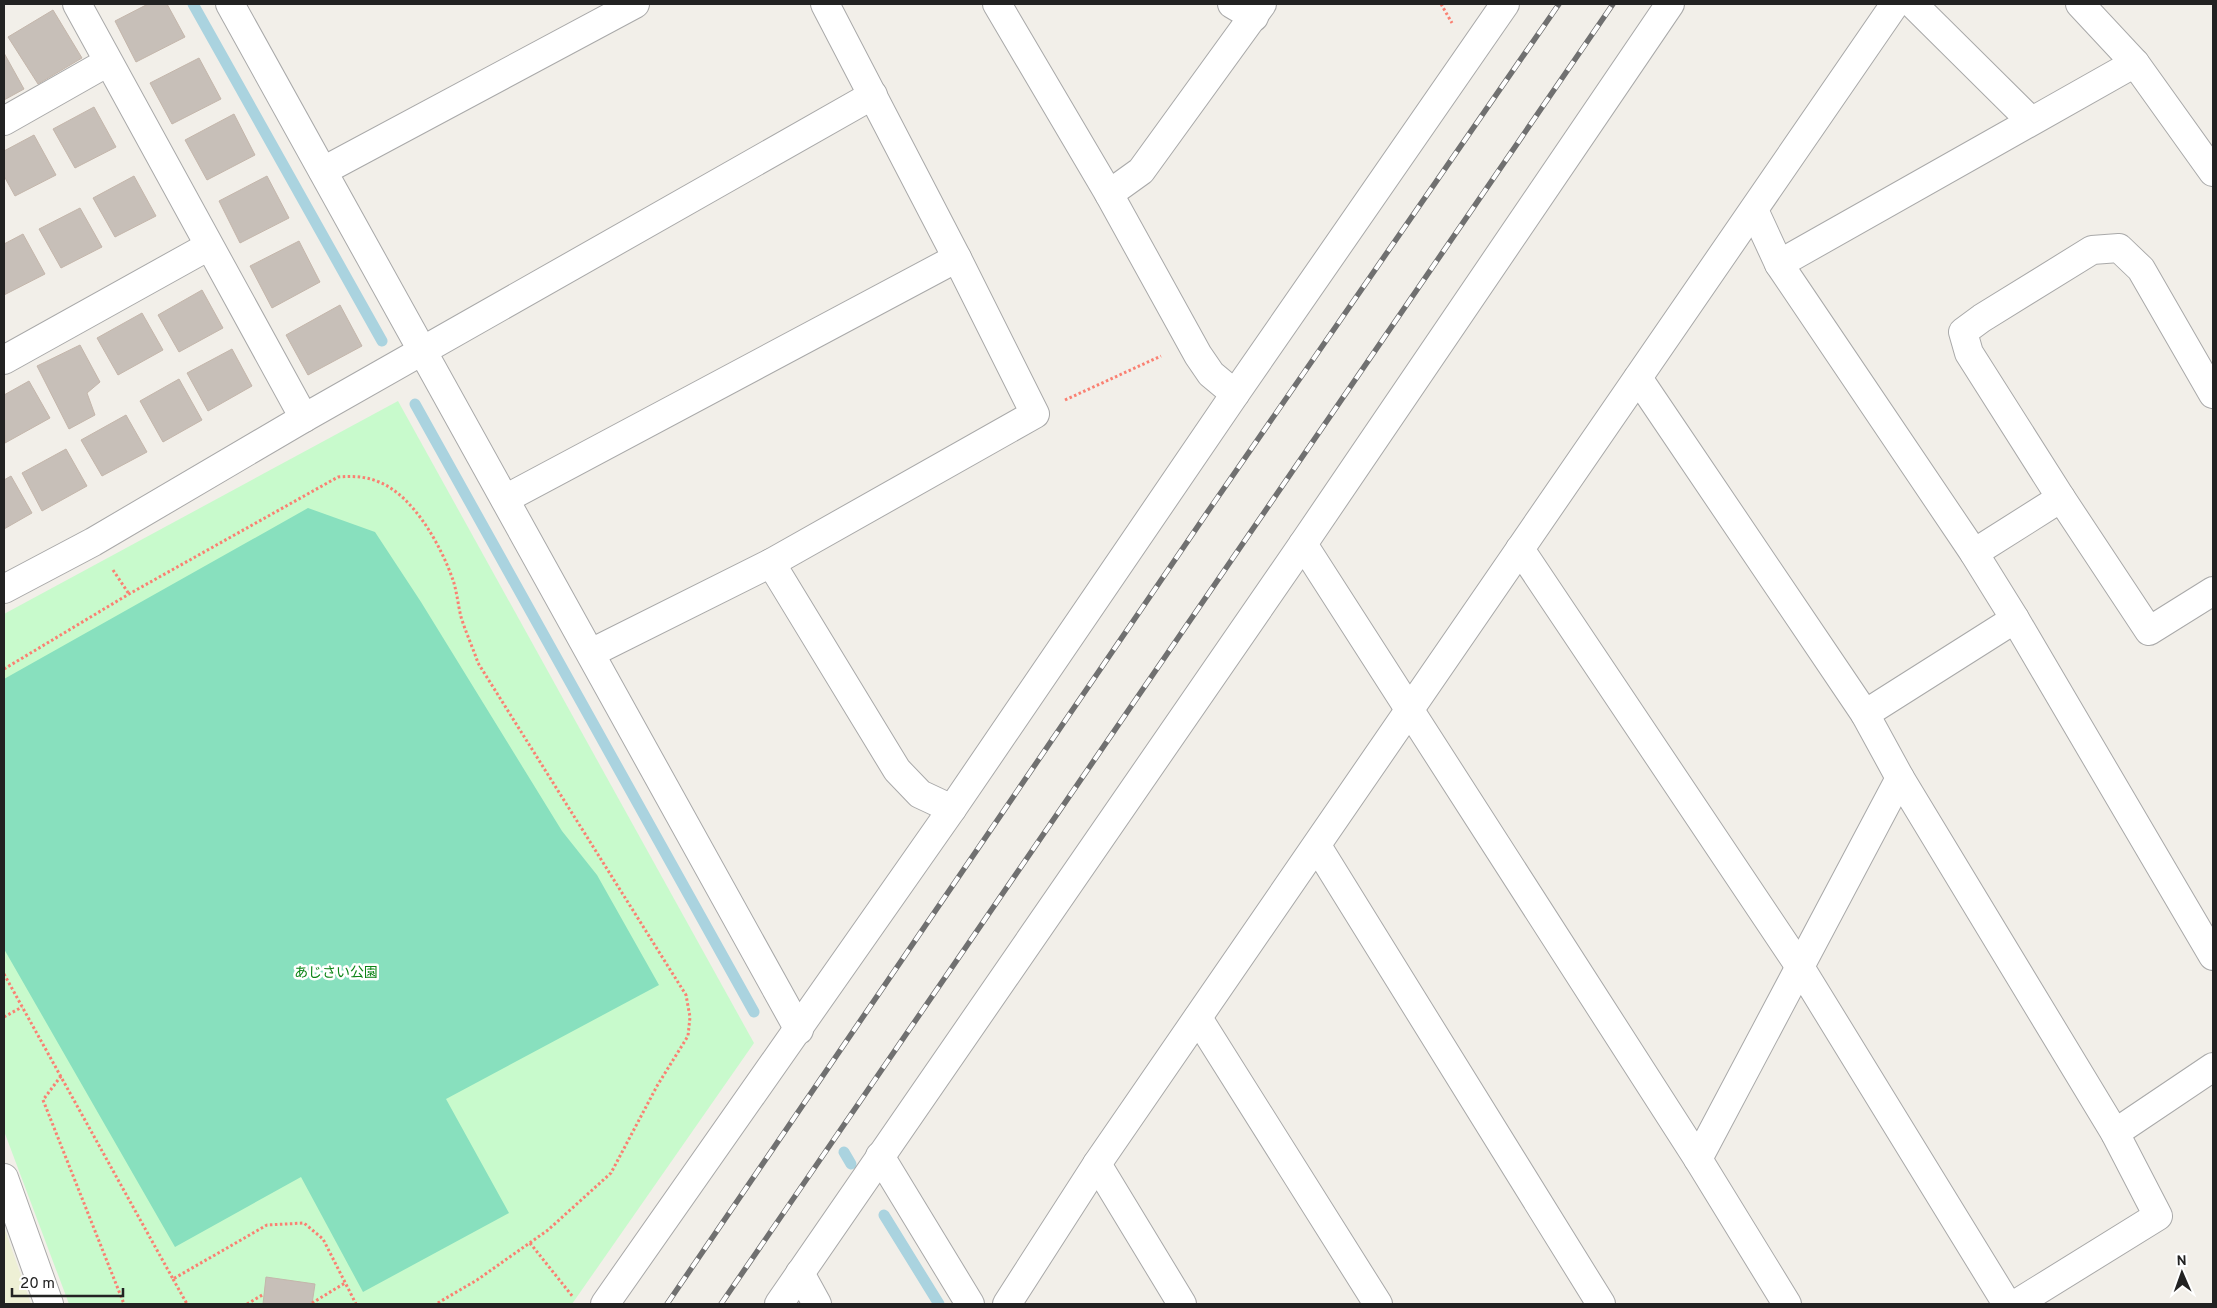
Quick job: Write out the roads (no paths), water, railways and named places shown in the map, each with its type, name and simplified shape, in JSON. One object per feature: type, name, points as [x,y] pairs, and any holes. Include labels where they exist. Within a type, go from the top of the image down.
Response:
[{"type":"street","points":[[77,4],[304,418]]},
{"type":"street","points":[[230,4],[799,1030]]},
{"type":"street","points":[[323,171],[635,4]]},
{"type":"street","points":[[591,653],[771,563],[1035,414],[957,258],[825,4]]},
{"type":"street","points":[[997,4],[1109,194],[1198,356],[1211,374],[1235,394]]},
{"type":"street","points":[[605,1304],[799,1030],[952,809],[1235,394],[1505,4]]},
{"type":"street","points":[[779,1304],[1303,544],[1670,4]]},
{"type":"street","points":[[1007,1304],[1098,1164],[1895,4]]},
{"type":"street","points":[[1913,4],[2031,121]]},
{"type":"street","points":[[2080,4],[2135,63],[2213,172]]},
{"type":"street","points":[[1109,194],[1141,171],[1249,8]]},
{"type":"street","points":[[4,121],[108,62]]},
{"type":"street","points":[[1778,264],[2135,63]]},
{"type":"street","points":[[4,589],[93,542],[304,418],[873,95]]},
{"type":"street","points":[[1754,210],[1778,264],[1974,553],[2015,619],[2213,956]]},
{"type":"street","points":[[4,360],[209,246]]},
{"type":"street","points":[[2213,394],[2141,270],[2119,248],[2092,250],[1982,318],[1963,332],[1969,353],[2061,498],[2149,631],[2213,591]]},
{"type":"street","points":[[505,499],[957,258]]},
{"type":"street","points":[[1638,378],[1865,714],[1900,778],[2115,1133],[2158,1216],[2016,1304]]},
{"type":"street","points":[[1974,553],[2061,498]]},
{"type":"street","points":[[1303,544],[1698,1159],[1787,1304]]},
{"type":"street","points":[[1520,549],[1800,967],[2007,1304]]},
{"type":"street","points":[[771,563],[897,770],[920,794],[952,809]]},
{"type":"street","points":[[1865,714],[2015,619]]},
{"type":"street","points":[[1698,1159],[1900,778]]},
{"type":"street","points":[[1317,846],[1601,1304]]},
{"type":"street","points":[[1198,1018],[1378,1304]]},
{"type":"street","points":[[2115,1133],[2213,1067]]},
{"type":"street","points":[[880,1156],[970,1304]]},
{"type":"street","points":[[1098,1164],[1182,1304]]},
{"type":"street","points":[[4,1178],[49,1304]]},
{"type":"street","points":[[800,1273],[817,1304]]},
{"type":"waterway","points":[[193,4],[382,341]]},
{"type":"waterway","points":[[415,404],[754,1012]]},
{"type":"waterway","points":[[844,1152],[851,1164]]},
{"type":"waterway","points":[[884,1215],[939,1304]]},
{"type":"railway","points":[[667,1304],[1211,507],[1559,4]]},
{"type":"railway","points":[[721,1304],[1613,4]]},
{"type":"park label","name":"あじさい公園","points":[[336,972]]}]
